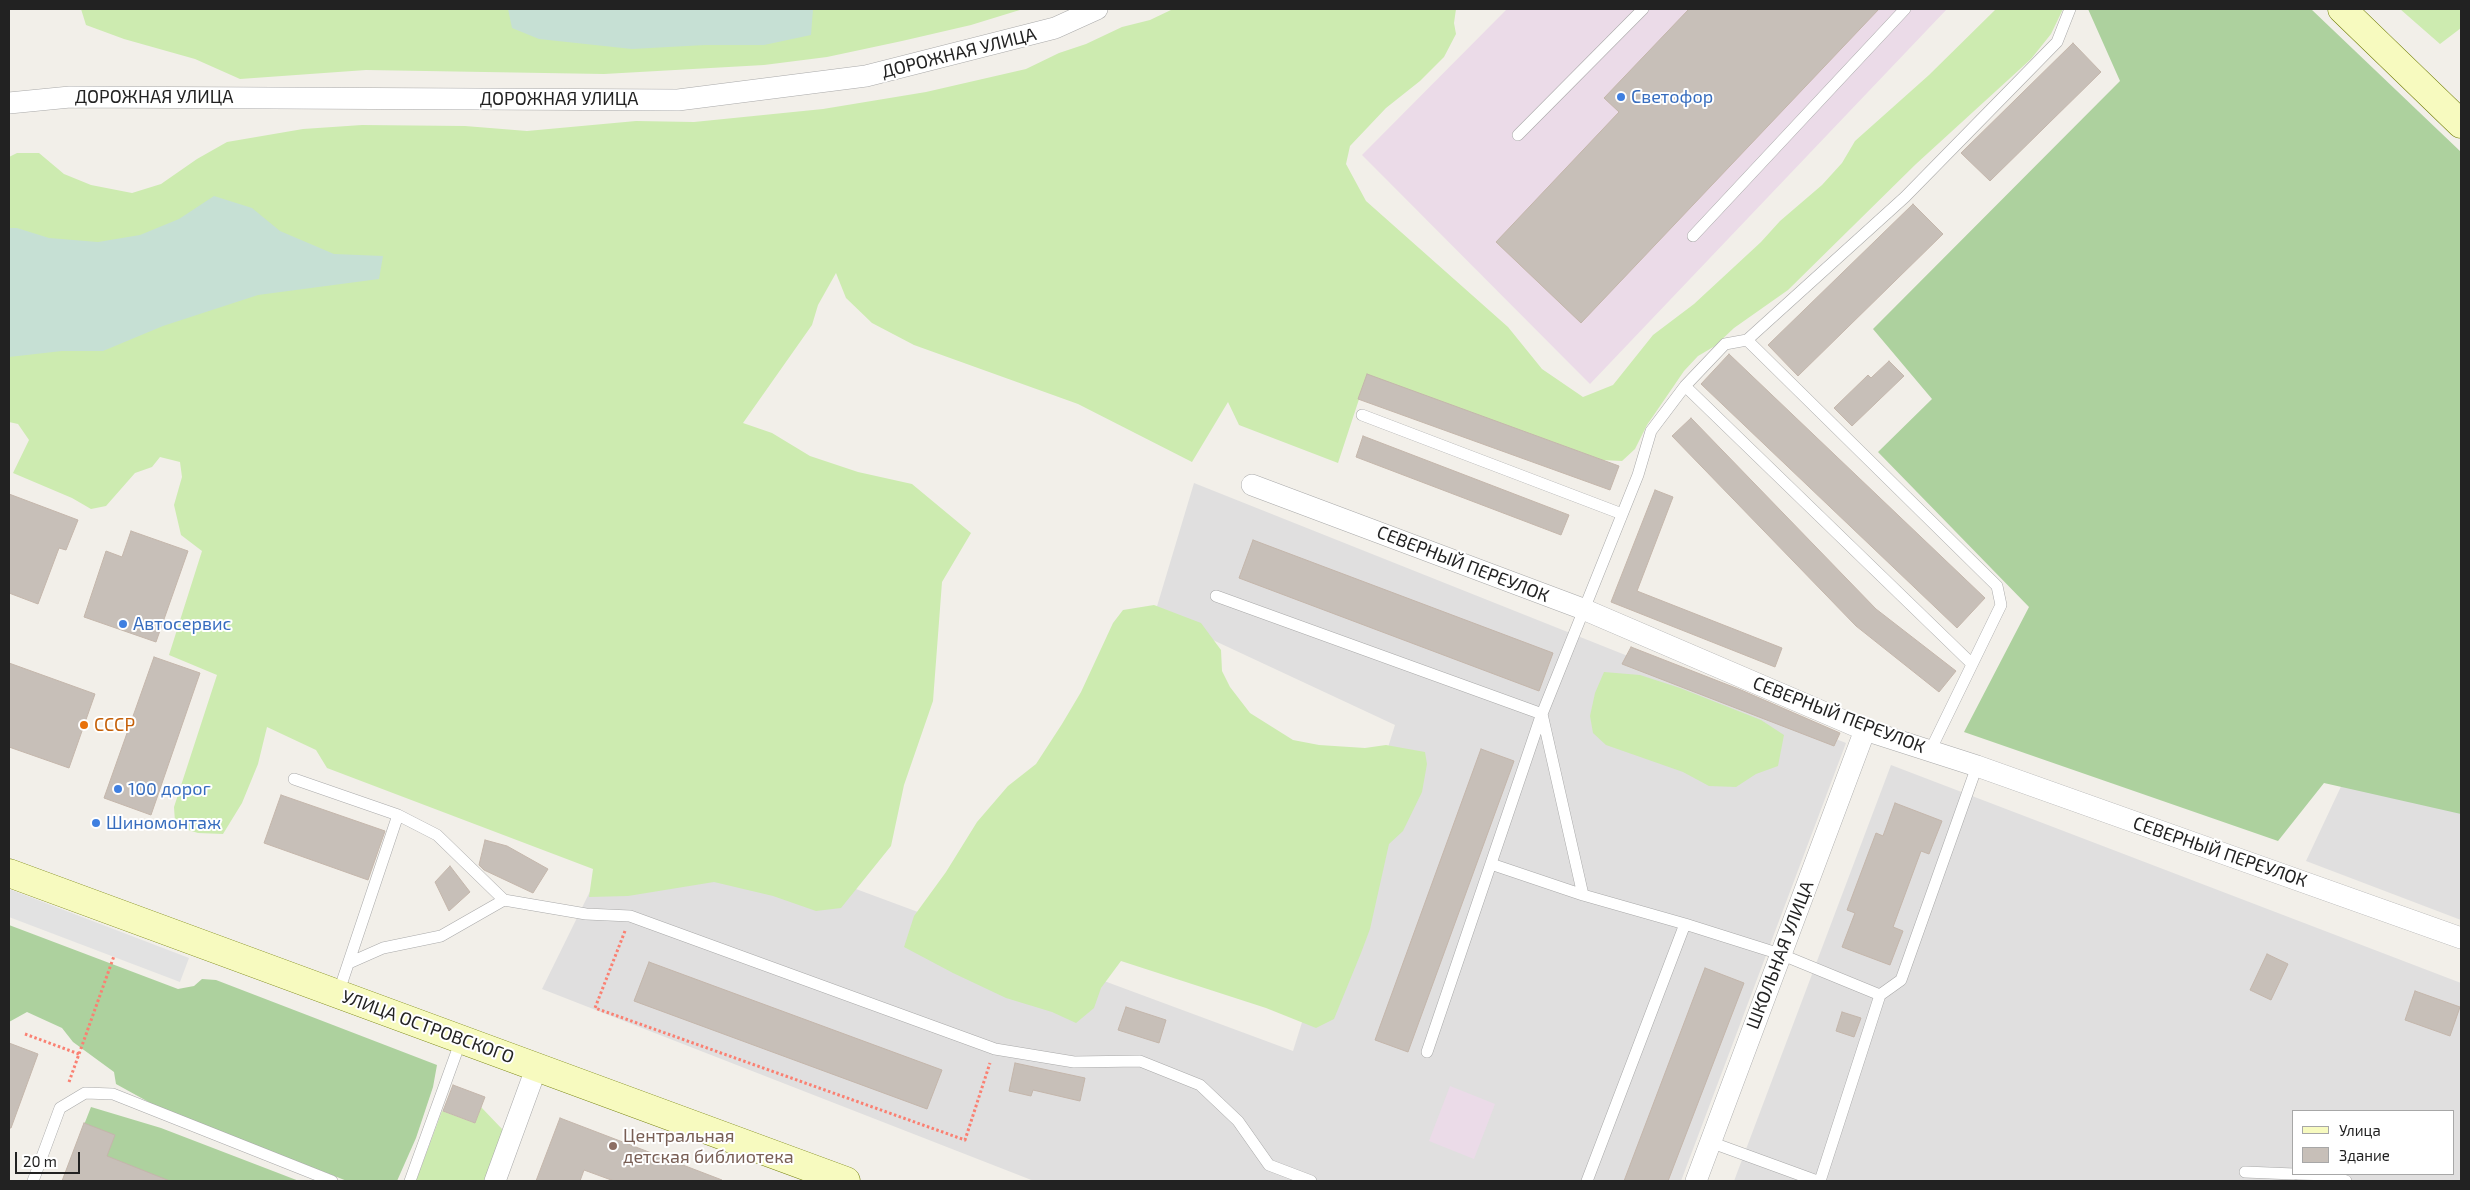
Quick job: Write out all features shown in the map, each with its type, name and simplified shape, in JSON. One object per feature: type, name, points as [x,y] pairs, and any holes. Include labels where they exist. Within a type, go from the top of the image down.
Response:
[{"type":"main road","points":[[2342,9],[2461,124]]},
{"type":"main road","name":"УЛИЦА ОСТРОВСКОГО","points":[[9,873],[461,1040],[537,1066],[813,1176],[846,1181]]},
{"type":"street","name":"ДОРОЖНАЯ УЛИЦА","points":[[9,103],[70,97],[678,100],[866,76],[1055,28],[1098,9]]},
{"type":"street","name":"СЕВЕРНЫЙ ПЕРЕУЛОК","points":[[1252,485],[1583,609],[1865,730],[1977,766],[2461,938]]},
{"type":"street","name":"ШКОЛЬНАЯ УЛИЦА","points":[[1696,1181],[1865,730]]},
{"type":"street","points":[[495,1181],[537,1066]]},
{"type":"lane","points":[[1518,136],[1642,9]]},
{"type":"lane","points":[[1693,236],[1905,9]]},
{"type":"lane","points":[[1427,1052],[1542,714],[1638,475],[1651,431],[1685,386],[1725,344],[1747,340],[1905,197],[2057,42],[2070,9]]},
{"type":"lane","points":[[1747,340],[1997,586],[2001,605],[1930,751]]},
{"type":"lane","points":[[1685,386],[1972,664]]},
{"type":"lane","points":[[1362,415],[1622,514]]},
{"type":"lane","points":[[1216,596],[1542,714]]},
{"type":"lane","points":[[1542,714],[1583,895]]},
{"type":"lane","points":[[1710,1142],[1819,1181],[1880,995],[1901,980],[1977,766]]},
{"type":"lane","points":[[294,779],[398,815],[437,835],[504,900],[586,914],[630,916],[995,1049],[1074,1062],[1140,1061],[1200,1084],[1238,1121],[1269,1165],[1312,1181]]},
{"type":"lane","points":[[338,994],[398,815]]},
{"type":"lane","points":[[1491,864],[1583,895],[1780,954],[1880,995]]},
{"type":"lane","points":[[350,962],[383,948],[441,936],[504,900]]},
{"type":"lane","points":[[1587,1181],[1685,924]]},
{"type":"lane","points":[[410,1181],[461,1040]]},
{"type":"lane","points":[[33,1181],[60,1108],[85,1093],[113,1094],[332,1181]]},
{"type":"lane","points":[[2245,1172],[2292,1174]]},
{"type":"lane","points":[[2330,1175],[2346,1181]]},
{"type":"path","points":[[630,916],[595,1008],[965,1140],[995,1049]]},
{"type":"path","points":[[60,1108],[114,956]]},
{"type":"path","points":[[25,1034],[80,1054]]},
{"type":"shaded area","points":[[1507,9],[1947,9],[1590,384],[1362,155]]},
{"type":"shaded area","points":[[1194,483],[1846,743],[1681,1181],[1034,1181],[542,989],[632,806],[1293,1051],[1395,725],[1155,613]]},
{"type":"shaded area","points":[[2368,729],[2461,760],[2461,920],[2306,861]]},
{"type":"shaded area","points":[[1891,765],[2461,983],[2461,1181],[1734,1181]]},
{"type":"shaded area","points":[[9,889],[189,958],[180,982],[9,917]]},
{"type":"shaded area","points":[[1450,1086],[1495,1104],[1474,1159],[1429,1141]]},
{"type":"green space","points":[[81,9],[1023,9],[971,25],[902,41],[827,57],[764,65],[604,74],[366,70],[240,79],[195,59],[124,39],[86,25]]},
{"type":"green space","points":[[508,9],[813,9],[811,35],[764,45],[705,45],[632,49],[539,39],[512,28]]},
{"type":"green space","points":[[1173,9],[1456,9],[1454,23],[1456,34],[1444,57],[1420,81],[1386,108],[1350,146],[1346,164],[1366,201],[1508,327],[1542,369],[1583,397],[1613,385],[1653,335],[1694,304],[1761,242],[1780,221],[1822,185],[1842,163],[1855,141],[1929,75],[1996,9],[2063,9],[2051,34],[2031,59],[1916,164],[1788,290],[1734,328],[1715,346],[1698,356],[1684,371],[1647,425],[1635,449],[1622,461],[1602,460],[1367,375],[1338,463],[1239,425],[1228,402],[1192,462],[1078,404],[914,345],[872,323],[846,298],[836,273],[818,305],[812,325],[743,423],[772,433],[810,456],[858,472],[912,484],[971,533],[942,582],[933,701],[904,785],[891,846],[841,908],[816,911],[773,896],[714,882],[628,896],[589,897],[593,869],[327,768],[316,750],[267,727],[258,764],[242,803],[223,834],[198,833],[185,829],[175,822],[174,807],[217,675],[169,655],[202,551],[181,535],[174,505],[182,477],[180,462],[160,457],[152,467],[135,473],[106,506],[91,509],[72,498],[13,473],[29,440],[18,424],[9,422],[9,157],[17,153],[39,153],[64,174],[91,185],[132,193],[161,184],[197,159],[227,142],[303,129],[362,125],[465,126],[527,131],[636,121],[694,122],[823,109],[926,92],[1026,69],[1122,27],[1150,20]]},
{"type":"green space","points":[[2088,9],[2311,9],[2461,152],[2461,814],[2324,783],[2278,841],[1964,732],[2029,607],[1878,452],[1932,399],[1873,329],[2120,81]]},
{"type":"green space","points":[[2400,9],[2461,9],[2461,28],[2440,44]]},
{"type":"green space","points":[[214,196],[252,208],[280,231],[334,254],[383,256],[379,279],[258,295],[163,326],[103,351],[62,351],[9,357],[9,228],[17,228],[49,238],[98,242],[140,235],[179,219]]},
{"type":"green space","points":[[1154,605],[1201,623],[1221,650],[1222,671],[1230,687],[1250,713],[1293,740],[1319,745],[1365,748],[1386,745],[1425,752],[1427,764],[1422,792],[1403,831],[1389,844],[1370,929],[1361,953],[1334,1019],[1316,1028],[1266,1008],[1121,961],[1101,988],[1094,1008],[1076,1023],[1052,1012],[1006,998],[904,947],[914,916],[946,872],[977,822],[1008,786],[1036,764],[1062,724],[1081,692],[1113,623],[1123,610]]},
{"type":"green space","points":[[1604,672],[1640,675],[1680,688],[1761,720],[1784,735],[1778,766],[1756,774],[1736,787],[1709,786],[1683,772],[1606,745],[1593,733],[1590,716],[1595,693]]},
{"type":"green space","points":[[9,925],[178,989],[194,986],[202,979],[216,980],[437,1065],[433,1087],[416,1138],[397,1181],[347,1181],[154,1105],[116,1084],[114,1072],[73,1042],[62,1028],[27,1012],[9,1022]]},
{"type":"green space","points":[[91,1107],[161,1128],[299,1181],[62,1181]]},
{"type":"green space","points":[[481,1107],[503,1130],[486,1181],[416,1181],[442,1111],[475,1123]]},
{"type":"building","points":[[1689,9],[1879,9],[1581,323],[1496,242],[1619,112],[1604,98]]},
{"type":"building","points":[[2073,43],[2101,72],[1990,181],[1961,153]]},
{"type":"building","points":[[1913,204],[1943,234],[1798,376],[1768,345]]},
{"type":"building","points":[[1729,354],[1985,598],[1957,628],[1701,384]]},
{"type":"building","points":[[1889,361],[1904,376],[1852,426],[1834,408],[1868,375],[1871,378]]},
{"type":"building","points":[[1367,374],[1619,466],[1610,490],[1358,399]]},
{"type":"building","points":[[1691,418],[1876,609],[1956,671],[1939,692],[1856,626],[1672,436]]},
{"type":"building","points":[[1363,436],[1569,515],[1561,535],[1356,457]]},
{"type":"building","points":[[1655,490],[1673,497],[1637,591],[1782,648],[1775,667],[1611,602]]},
{"type":"building","points":[[9,494],[78,520],[66,550],[59,548],[38,604],[9,593]]},
{"type":"building","points":[[131,531],[188,551],[156,642],[84,617],[106,551],[122,557]]},
{"type":"building","points":[[1253,540],[1553,653],[1539,691],[1239,578]]},
{"type":"building","points":[[1631,647],[1741,690],[1840,733],[1834,746],[1622,664]]},
{"type":"building","points":[[154,657],[200,673],[151,815],[104,798]]},
{"type":"building","points":[[9,663],[95,694],[69,768],[9,747]]},
{"type":"building","points":[[1481,749],[1514,761],[1408,1052],[1375,1040]]},
{"type":"building","points":[[281,795],[385,831],[368,880],[264,843]]},
{"type":"building","points":[[1895,803],[1942,821],[1929,854],[1921,851],[1893,927],[1903,931],[1890,965],[1842,947],[1855,913],[1847,910],[1876,833],[1883,836]]},
{"type":"building","points":[[485,840],[507,846],[548,869],[533,893],[484,870],[479,865]]},
{"type":"building","points":[[450,866],[470,892],[449,911],[435,882]]},
{"type":"building","points":[[2267,954],[2288,964],[2271,1000],[2250,990]]},
{"type":"building","points":[[649,962],[942,1070],[927,1109],[634,1001]]},
{"type":"building","points":[[1705,968],[1744,983],[1668,1181],[1624,1181]]},
{"type":"building","points":[[2415,991],[2460,1007],[2450,1036],[2405,1020]]},
{"type":"building","points":[[1126,1007],[1166,1020],[1159,1043],[1118,1030]]},
{"type":"building","points":[[1842,1012],[1861,1018],[1854,1037],[1836,1031]]},
{"type":"building","points":[[9,1043],[38,1054],[11,1128],[9,1128]]},
{"type":"building","points":[[1015,1063],[1085,1078],[1080,1101],[1033,1090],[1031,1096],[1009,1091]]},
{"type":"building","points":[[453,1085],[485,1097],[475,1123],[443,1111]]},
{"type":"building","points":[[560,1118],[722,1181],[614,1181],[584,1170],[580,1181],[536,1181]]},
{"type":"building","points":[[84,1123],[115,1135],[107,1156],[170,1181],[62,1181]]},
{"type":"place","name":"Светофор","points":[[1621,97]]},
{"type":"place","name":"Автосервис","points":[[123,624]]},
{"type":"place","name":"СССР","points":[[84,725]]},
{"type":"place","name":"100 дорог","points":[[118,789]]},
{"type":"place","name":"Шиномонтаж","points":[[96,823]]},
{"type":"place","name":"Центральная детская библиотека","points":[[613,1146]]}]
